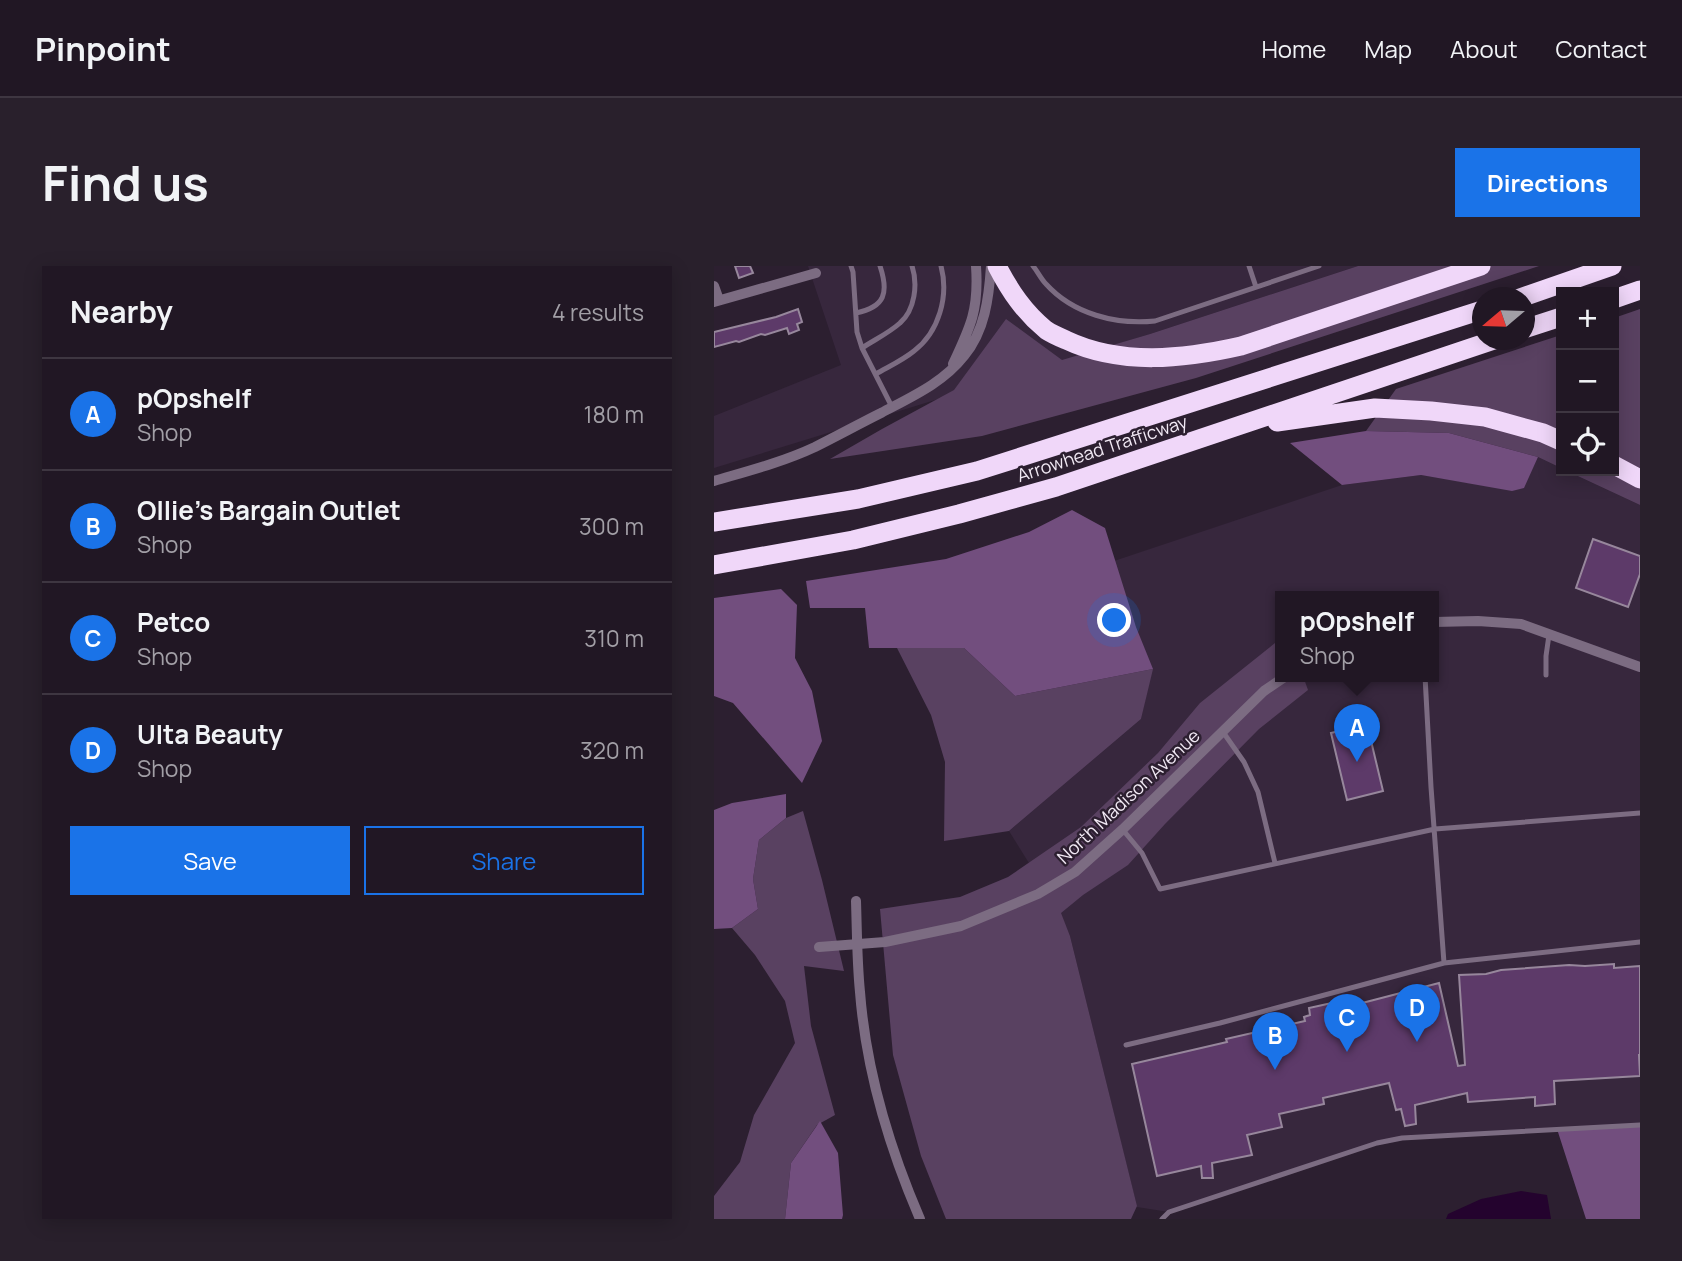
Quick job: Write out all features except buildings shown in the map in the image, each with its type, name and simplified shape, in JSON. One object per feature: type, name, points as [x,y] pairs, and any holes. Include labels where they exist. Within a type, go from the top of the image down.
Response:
[{"type":"highway","points":[[997,266],[1011,293],[1048,331],[1073,344],[1097,352],[1148,359],[1209,354],[1241,346],[1481,266]]},
{"type":"highway","points":[[1534,287],[1573,266]]},
{"type":"highway","points":[[1535,293],[1612,266]]},
{"type":"highway","points":[[1619,297],[1640,290]]},
{"type":"highway","name":"Arrowhead Trafficway","points":[[714,522],[858,499],[977,471],[1472,313]]},
{"type":"highway","points":[[1535,325],[1556,319]]},
{"type":"highway","name":"Arrowhead Trafficway","points":[[714,565],[853,540],[1056,487],[1472,347]]},
{"type":"highway","points":[[1231,428],[1375,408],[1485,417],[1556,439]]},
{"type":"highway","points":[[1619,468],[1640,479]]},
{"type":"street","points":[[948,373],[975,314],[978,288],[976,266]]},
{"type":"street","points":[[714,481],[813,448],[923,391],[948,373],[965,356],[983,321],[991,266]]},
{"type":"street","points":[[714,286],[716,301],[816,273]]},
{"type":"street","points":[[1439,622],[1478,621],[1521,625],[1640,667]]},
{"type":"street","name":"North Madison Avenue","points":[[819,947],[885,942],[961,926],[1038,894],[1075,872],[1123,829],[1264,691],[1277,682]]},
{"type":"street","points":[[856,901],[860,995],[867,1048],[890,1141],[920,1219]]},
{"type":"lane","points":[[851,266],[857,332],[862,348],[892,407]]},
{"type":"lane","points":[[856,313],[875,306],[884,295],[884,277],[880,266]]},
{"type":"lane","points":[[862,348],[901,322],[910,308],[915,276],[912,266]]},
{"type":"lane","points":[[876,374],[915,351],[931,333],[940,312],[944,285],[942,266]]},
{"type":"lane","points":[[1033,266],[1047,285],[1072,306],[1090,314],[1126,321],[1155,321],[1318,266]]},
{"type":"lane","points":[[1249,266],[1256,287]]},
{"type":"lane","points":[[1546,674],[1549,635]]},
{"type":"lane","points":[[1425,682],[1444,963]]},
{"type":"lane","points":[[1223,732],[1244,762],[1258,792],[1275,863]]},
{"type":"lane","points":[[1123,829],[1142,853],[1160,889],[1435,829],[1640,813]]},
{"type":"lane","points":[[1126,1045],[1220,1023],[1444,963],[1640,942]]},
{"type":"lane","points":[[1162,1219],[1169,1212],[1377,1143],[1402,1139],[1640,1125]]},
{"type":"shaded area","points":[[808,266],[1358,266],[1150,334],[714,468],[714,416],[841,365]]},
{"type":"shaded area","points":[[1358,266],[1539,266],[1196,378],[982,436],[830,459],[954,390],[1006,319],[1062,360]]},
{"type":"shaded area","points":[[1640,309],[1640,505],[1578,476],[1619,476],[1619,316]]},
{"type":"shaded area","points":[[1556,337],[1556,466],[1538,457],[1449,433],[1366,431],[1396,389],[1515,350],[1535,350],[1535,344]]},
{"type":"shaded area","points":[[1366,431],[1449,433],[1538,457],[1524,488],[1512,491],[1421,475],[1342,485],[1290,443]]},
{"type":"shaded area","points":[[1538,457],[1556,466],[1556,476],[1578,476],[1640,505],[1640,1126],[1402,1139],[1377,1143],[1169,1212],[1137,1207],[1070,936],[1060,913],[1009,831],[1141,719],[1152,669],[1114,561],[1342,485],[1421,475],[1512,490],[1523,488]]},
{"type":"shaded area","points":[[1072,510],[1105,528],[1136,627],[1153,669],[1015,696],[964,648],[869,648],[865,608],[810,608],[806,581],[946,559],[1029,532]]},
{"type":"shaded area","points":[[781,589],[797,605],[795,658],[812,691],[822,741],[802,783],[733,703],[714,696],[714,598]]},
{"type":"shaded area","points":[[1275,643],[1275,682],[1305,682],[1308,690],[1259,729],[1128,865],[1061,913],[1070,936],[1137,1206],[1131,1219],[946,1219],[921,1156],[893,1055],[880,909],[960,897],[1008,877],[1081,827],[1158,753],[1200,703]]},
{"type":"shaded area","points":[[897,648],[964,648],[1015,696],[1153,669],[1141,719],[1009,831],[944,841],[945,762],[931,715]]},
{"type":"shaded area","points":[[786,794],[786,818],[759,840],[753,879],[758,909],[732,928],[714,929],[714,810],[732,803]]},
{"type":"shaded area","points":[[803,811],[844,971],[804,966],[811,1026],[835,1115],[817,1125],[791,1163],[785,1219],[714,1219],[714,1196],[740,1162],[754,1115],[795,1043],[785,1001],[755,955],[732,928],[758,909],[753,879],[759,840],[786,818]]},
{"type":"shaded area","points":[[820,1121],[838,1153],[842,1219],[785,1219],[791,1163]]},
{"type":"shaded area","points":[[1640,1125],[1640,1219],[1586,1219],[1557,1129]]},
{"type":"shaded area","points":[[1521,1191],[1547,1195],[1551,1219],[1446,1219],[1448,1214],[1481,1199]]},
{"type":"place","name":"pOpshelf","points":[[1357,762]]},
{"type":"place","name":"Ulta Beauty","points":[[1417,1042]]},
{"type":"place","name":"Petco","points":[[1347,1052]]},
{"type":"place","name":"Ollie's Bargain Outlet","points":[[1275,1070]]}]
